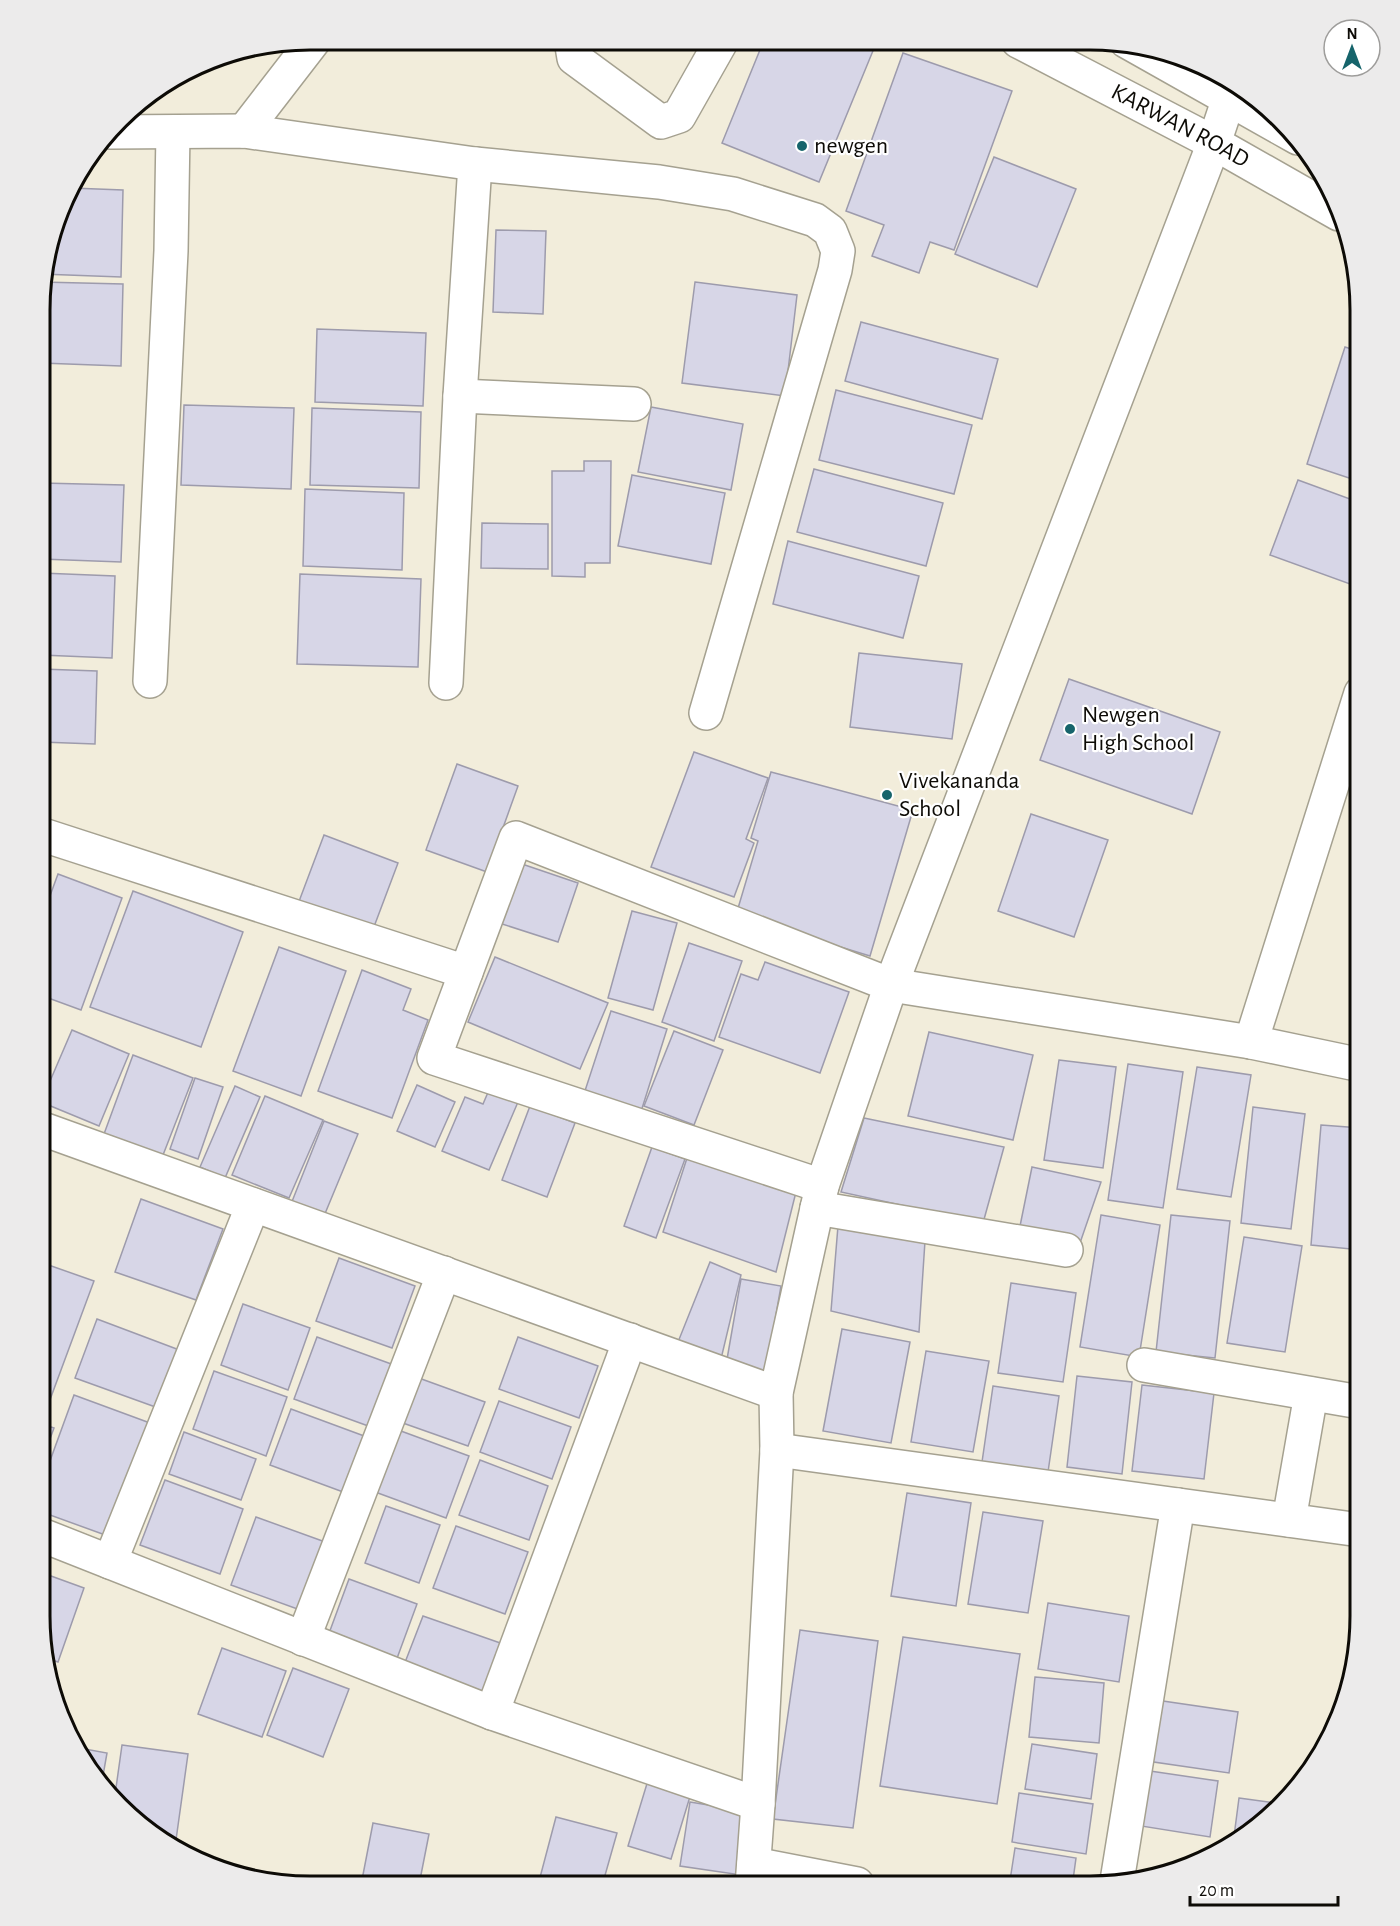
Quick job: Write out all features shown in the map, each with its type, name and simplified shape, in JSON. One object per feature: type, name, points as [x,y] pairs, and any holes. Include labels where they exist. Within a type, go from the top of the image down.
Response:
[{"type":"street","points":[[244,131],[307,50]]},
{"type":"street","points":[[573,50],[574,58],[661,122],[679,116],[716,50]]},
{"type":"street","name":"KARWAN ROAD","points":[[1035,50],[1214,143],[1331,209]]},
{"type":"street","name":"KARWAN ROAD","points":[[1171,62],[1227,88]]},
{"type":"street","points":[[753,1875],[777,1450],[776,1393],[819,1197],[891,985],[1233,92]]},
{"type":"street","points":[[120,132],[244,131],[475,164],[659,182],[733,194],[815,220],[830,231],[838,251],[835,270],[706,713]]},
{"type":"street","points":[[150,681],[171,251],[173,132]]},
{"type":"street","points":[[446,682],[460,396],[475,164]]},
{"type":"street","points":[[460,396],[634,404]]},
{"type":"street","points":[[1251,1042],[1350,746]]},
{"type":"street","points":[[50,837],[466,972]]},
{"type":"street","points":[[1066,1250],[819,1197],[434,1058],[516,838],[891,985],[1251,1042],[1350,1063]]},
{"type":"street","points":[[50,1137],[253,1205],[776,1393]]},
{"type":"street","points":[[110,1562],[253,1205]]},
{"type":"street","points":[[303,1639],[444,1273]]},
{"type":"street","points":[[492,1713],[630,1340]]},
{"type":"street","points":[[1144,1365],[1350,1400]]},
{"type":"street","points":[[1289,1520],[1311,1394]]},
{"type":"street","points":[[777,1450],[1350,1529]]},
{"type":"street","points":[[1119,1875],[1178,1505]]},
{"type":"street","points":[[50,1538],[492,1713],[758,1804]]},
{"type":"building","name":"newgen","points":[[760,50],[873,50],[819,182],[722,143]]},
{"type":"building","points":[[903,53],[1012,91],[954,250],[930,242],[919,273],[872,256],[884,225],[846,211]]},
{"type":"building","points":[[994,157],[1076,189],[1037,287],[955,254]]},
{"type":"building","points":[[80,188],[123,190],[121,277],[52,274],[63,226]]},
{"type":"building","points":[[496,230],[546,231],[543,314],[493,312]]},
{"type":"building","points":[[51,282],[123,284],[121,366],[50,363]]},
{"type":"building","points":[[695,282],[797,295],[785,396],[682,383]]},
{"type":"building","points":[[861,322],[998,359],[982,419],[845,381]]},
{"type":"building","points":[[317,329],[426,333],[423,406],[315,402]]},
{"type":"building","points":[[1345,347],[1350,349],[1350,478],[1307,464]]},
{"type":"building","points":[[836,390],[972,425],[954,494],[819,460]]},
{"type":"building","points":[[184,405],[294,408],[291,489],[181,485]]},
{"type":"building","points":[[651,407],[743,424],[731,490],[638,472]]},
{"type":"building","points":[[312,408],[421,412],[419,488],[310,485]]},
{"type":"building","points":[[584,461],[611,461],[610,563],[585,563],[585,577],[552,576],[552,471],[584,471]]},
{"type":"building","points":[[814,469],[943,503],[926,566],[797,532]]},
{"type":"building","points":[[632,475],[725,493],[711,564],[618,546]]},
{"type":"building","points":[[1298,480],[1350,499],[1350,584],[1270,555]]},
{"type":"building","points":[[50,483],[124,485],[121,562],[50,559]]},
{"type":"building","points":[[305,489],[404,493],[402,570],[303,566]]},
{"type":"building","points":[[482,523],[548,524],[548,569],[481,568]]},
{"type":"building","points":[[788,541],[919,576],[903,638],[773,604]]},
{"type":"building","points":[[50,573],[115,576],[112,658],[50,655]]},
{"type":"building","points":[[300,574],[421,579],[418,667],[297,664]]},
{"type":"building","points":[[859,653],[962,664],[952,739],[850,727]]},
{"type":"building","points":[[50,669],[97,671],[95,744],[50,742]]},
{"type":"building","points":[[1069,679],[1220,732],[1192,814],[1040,760]]},
{"type":"building","points":[[694,752],[768,778],[746,839],[754,843],[734,897],[651,867]]},
{"type":"building","points":[[457,764],[518,786],[487,872],[426,850]]},
{"type":"building","points":[[771,772],[913,810],[870,956],[736,915],[758,841],[751,838]]},
{"type":"building","points":[[1031,814],[1108,840],[1074,937],[998,911]]},
{"type":"building","points":[[324,835],[398,863],[372,932],[298,904]]},
{"type":"building","points":[[519,863],[578,883],[558,942],[499,923]]},
{"type":"building","points":[[58,874],[122,898],[81,1010],[50,999],[50,896]]},
{"type":"building","points":[[133,891],[243,932],[201,1047],[90,1007]]},
{"type":"building","points":[[632,911],[677,923],[653,1010],[608,998]]},
{"type":"building","points":[[689,943],[742,961],[714,1041],[662,1022]]},
{"type":"building","points":[[279,947],[346,971],[301,1096],[233,1071]]},
{"type":"building","points":[[495,957],[608,1003],[580,1069],[468,1022]]},
{"type":"building","points":[[765,962],[849,992],[820,1073],[719,1037],[741,974],[758,980]]},
{"type":"building","points":[[362,970],[411,989],[403,1010],[428,1020],[392,1118],[318,1091]]},
{"type":"building","points":[[611,1011],[667,1029],[639,1118],[582,1100]]},
{"type":"building","points":[[72,1030],[129,1054],[99,1126],[50,1106],[50,1081]]},
{"type":"building","points":[[674,1031],[723,1050],[694,1125],[644,1106]]},
{"type":"building","points":[[929,1032],[1033,1055],[1013,1140],[908,1116]]},
{"type":"building","points":[[133,1055],[193,1078],[163,1155],[104,1134]]},
{"type":"building","points":[[1059,1060],[1116,1067],[1103,1168],[1044,1160]]},
{"type":"building","points":[[1128,1064],[1183,1072],[1163,1208],[1108,1200]]},
{"type":"building","points":[[1197,1067],[1251,1075],[1231,1197],[1177,1189]]},
{"type":"building","points":[[195,1078],[223,1087],[198,1159],[170,1149]]},
{"type":"building","points":[[417,1085],[455,1102],[435,1147],[397,1131]]},
{"type":"building","points":[[235,1086],[260,1097],[225,1178],[200,1167]]},
{"type":"building","points":[[489,1090],[518,1102],[489,1170],[442,1151],[465,1097],[483,1104]]},
{"type":"building","points":[[265,1096],[323,1120],[289,1198],[232,1175]]},
{"type":"building","points":[[530,1106],[575,1123],[547,1197],[502,1180]]},
{"type":"building","points":[[1253,1107],[1305,1114],[1291,1229],[1241,1223]]},
{"type":"building","points":[[864,1118],[1004,1147],[983,1223],[841,1192]]},
{"type":"building","points":[[324,1121],[358,1134],[324,1216],[291,1204]]},
{"type":"building","points":[[1321,1125],[1350,1127],[1350,1249],[1311,1245]]},
{"type":"building","points":[[652,1147],[685,1159],[656,1238],[624,1226]]},
{"type":"building","points":[[688,1155],[796,1192],[776,1272],[663,1232]]},
{"type":"building","points":[[1032,1167],[1101,1182],[1080,1243],[1019,1231]]},
{"type":"building","points":[[141,1199],[223,1229],[196,1300],[115,1272]]},
{"type":"building","points":[[1101,1215],[1160,1225],[1139,1357],[1080,1347]]},
{"type":"building","points":[[1171,1215],[1230,1221],[1215,1358],[1156,1352]]},
{"type":"building","points":[[838,1226],[925,1241],[919,1332],[831,1311]]},
{"type":"building","points":[[1244,1237],[1302,1246],[1285,1352],[1227,1343]]},
{"type":"building","points":[[339,1258],[415,1286],[392,1348],[316,1321]]},
{"type":"building","points":[[710,1262],[741,1275],[721,1359],[678,1342]]},
{"type":"building","points":[[50,1266],[94,1281],[50,1400]]},
{"type":"building","points":[[741,1279],[781,1286],[766,1372],[726,1365]]},
{"type":"building","points":[[1011,1283],[1076,1293],[1063,1382],[998,1373]]},
{"type":"building","points":[[243,1304],[310,1328],[288,1390],[221,1365]]},
{"type":"building","points":[[97,1319],[182,1351],[161,1409],[75,1378]]},
{"type":"building","points":[[842,1329],[910,1342],[891,1443],[823,1431]]},
{"type":"building","points":[[317,1337],[394,1365],[371,1427],[294,1399]]},
{"type":"building","points":[[518,1337],[598,1366],[579,1418],[499,1389]]},
{"type":"building","points":[[926,1351],[989,1361],[973,1452],[911,1442]]},
{"type":"building","points":[[214,1371],[287,1397],[266,1456],[193,1429]]},
{"type":"building","points":[[1077,1376],[1132,1382],[1122,1474],[1067,1467]]},
{"type":"building","points":[[416,1377],[485,1402],[468,1446],[400,1422]]},
{"type":"building","points":[[1142,1385],[1214,1393],[1204,1479],[1132,1471]]},
{"type":"building","points":[[993,1386],[1059,1396],[1048,1472],[982,1462]]},
{"type":"building","points":[[74,1395],[150,1423],[108,1536],[50,1515],[50,1461]]},
{"type":"building","points":[[499,1401],[571,1427],[552,1479],[480,1452]]},
{"type":"building","points":[[291,1409],[375,1440],[354,1496],[270,1465]]},
{"type":"building","points":[[50,1427],[54,1428],[50,1439]]},
{"type":"building","points":[[390,1427],[469,1456],[446,1518],[367,1489]]},
{"type":"building","points":[[184,1432],[256,1459],[241,1500],[169,1474]]},
{"type":"building","points":[[480,1460],[548,1486],[529,1540],[459,1515]]},
{"type":"building","points":[[165,1480],[243,1509],[220,1574],[140,1545]]},
{"type":"building","points":[[907,1493],[971,1503],[956,1606],[891,1596]]},
{"type":"building","points":[[386,1506],[440,1525],[419,1583],[365,1563]]},
{"type":"building","points":[[983,1512],[1043,1521],[1028,1613],[968,1604]]},
{"type":"building","points":[[256,1517],[328,1543],[303,1611],[231,1585]]},
{"type":"building","points":[[456,1526],[528,1552],[505,1614],[433,1588]]},
{"type":"building","points":[[50,1576],[84,1588],[58,1662],[53,1660],[50,1633]]},
{"type":"building","points":[[349,1579],[417,1604],[396,1661],[328,1636]]},
{"type":"building","points":[[1048,1603],[1129,1616],[1119,1682],[1038,1669]]},
{"type":"building","points":[[423,1616],[506,1645],[487,1696],[404,1665]]},
{"type":"building","points":[[800,1630],[878,1641],[853,1828],[773,1819]]},
{"type":"building","points":[[903,1637],[1020,1654],[997,1804],[880,1786]]},
{"type":"building","points":[[222,1648],[286,1671],[262,1737],[198,1714]]},
{"type":"building","points":[[293,1668],[349,1689],[323,1757],[267,1735]]},
{"type":"building","points":[[1035,1677],[1104,1683],[1099,1743],[1029,1737]]},
{"type":"building","points":[[1156,1700],[1238,1712],[1229,1773],[1147,1761]]},
{"type":"building","points":[[1032,1744],[1097,1754],[1091,1799],[1025,1789]]},
{"type":"building","points":[[122,1745],[188,1754],[176,1840],[151,1823],[116,1790]]},
{"type":"building","points":[[86,1749],[107,1753],[103,1775]]},
{"type":"building","points":[[1150,1771],[1218,1781],[1210,1837],[1141,1826]]},
{"type":"building","points":[[649,1777],[692,1790],[671,1859],[628,1846]]},
{"type":"building","points":[[1019,1793],[1093,1804],[1086,1854],[1012,1842]]},
{"type":"building","points":[[1239,1798],[1271,1803],[1249,1823],[1234,1833]]},
{"type":"building","points":[[690,1802],[751,1812],[741,1875],[680,1866]]},
{"type":"building","points":[[556,1817],[617,1833],[605,1876],[540,1876]]},
{"type":"building","points":[[373,1823],[429,1834],[421,1876],[363,1876]]},
{"type":"building","points":[[1015,1848],[1076,1858],[1074,1876],[1011,1876]]},
{"type":"place","name":"newgen","points":[[802,146]]},
{"type":"place","name":"Newgen High School","points":[[1070,729]]},
{"type":"place","name":"Vivekananda School","points":[[887,795]]}]
